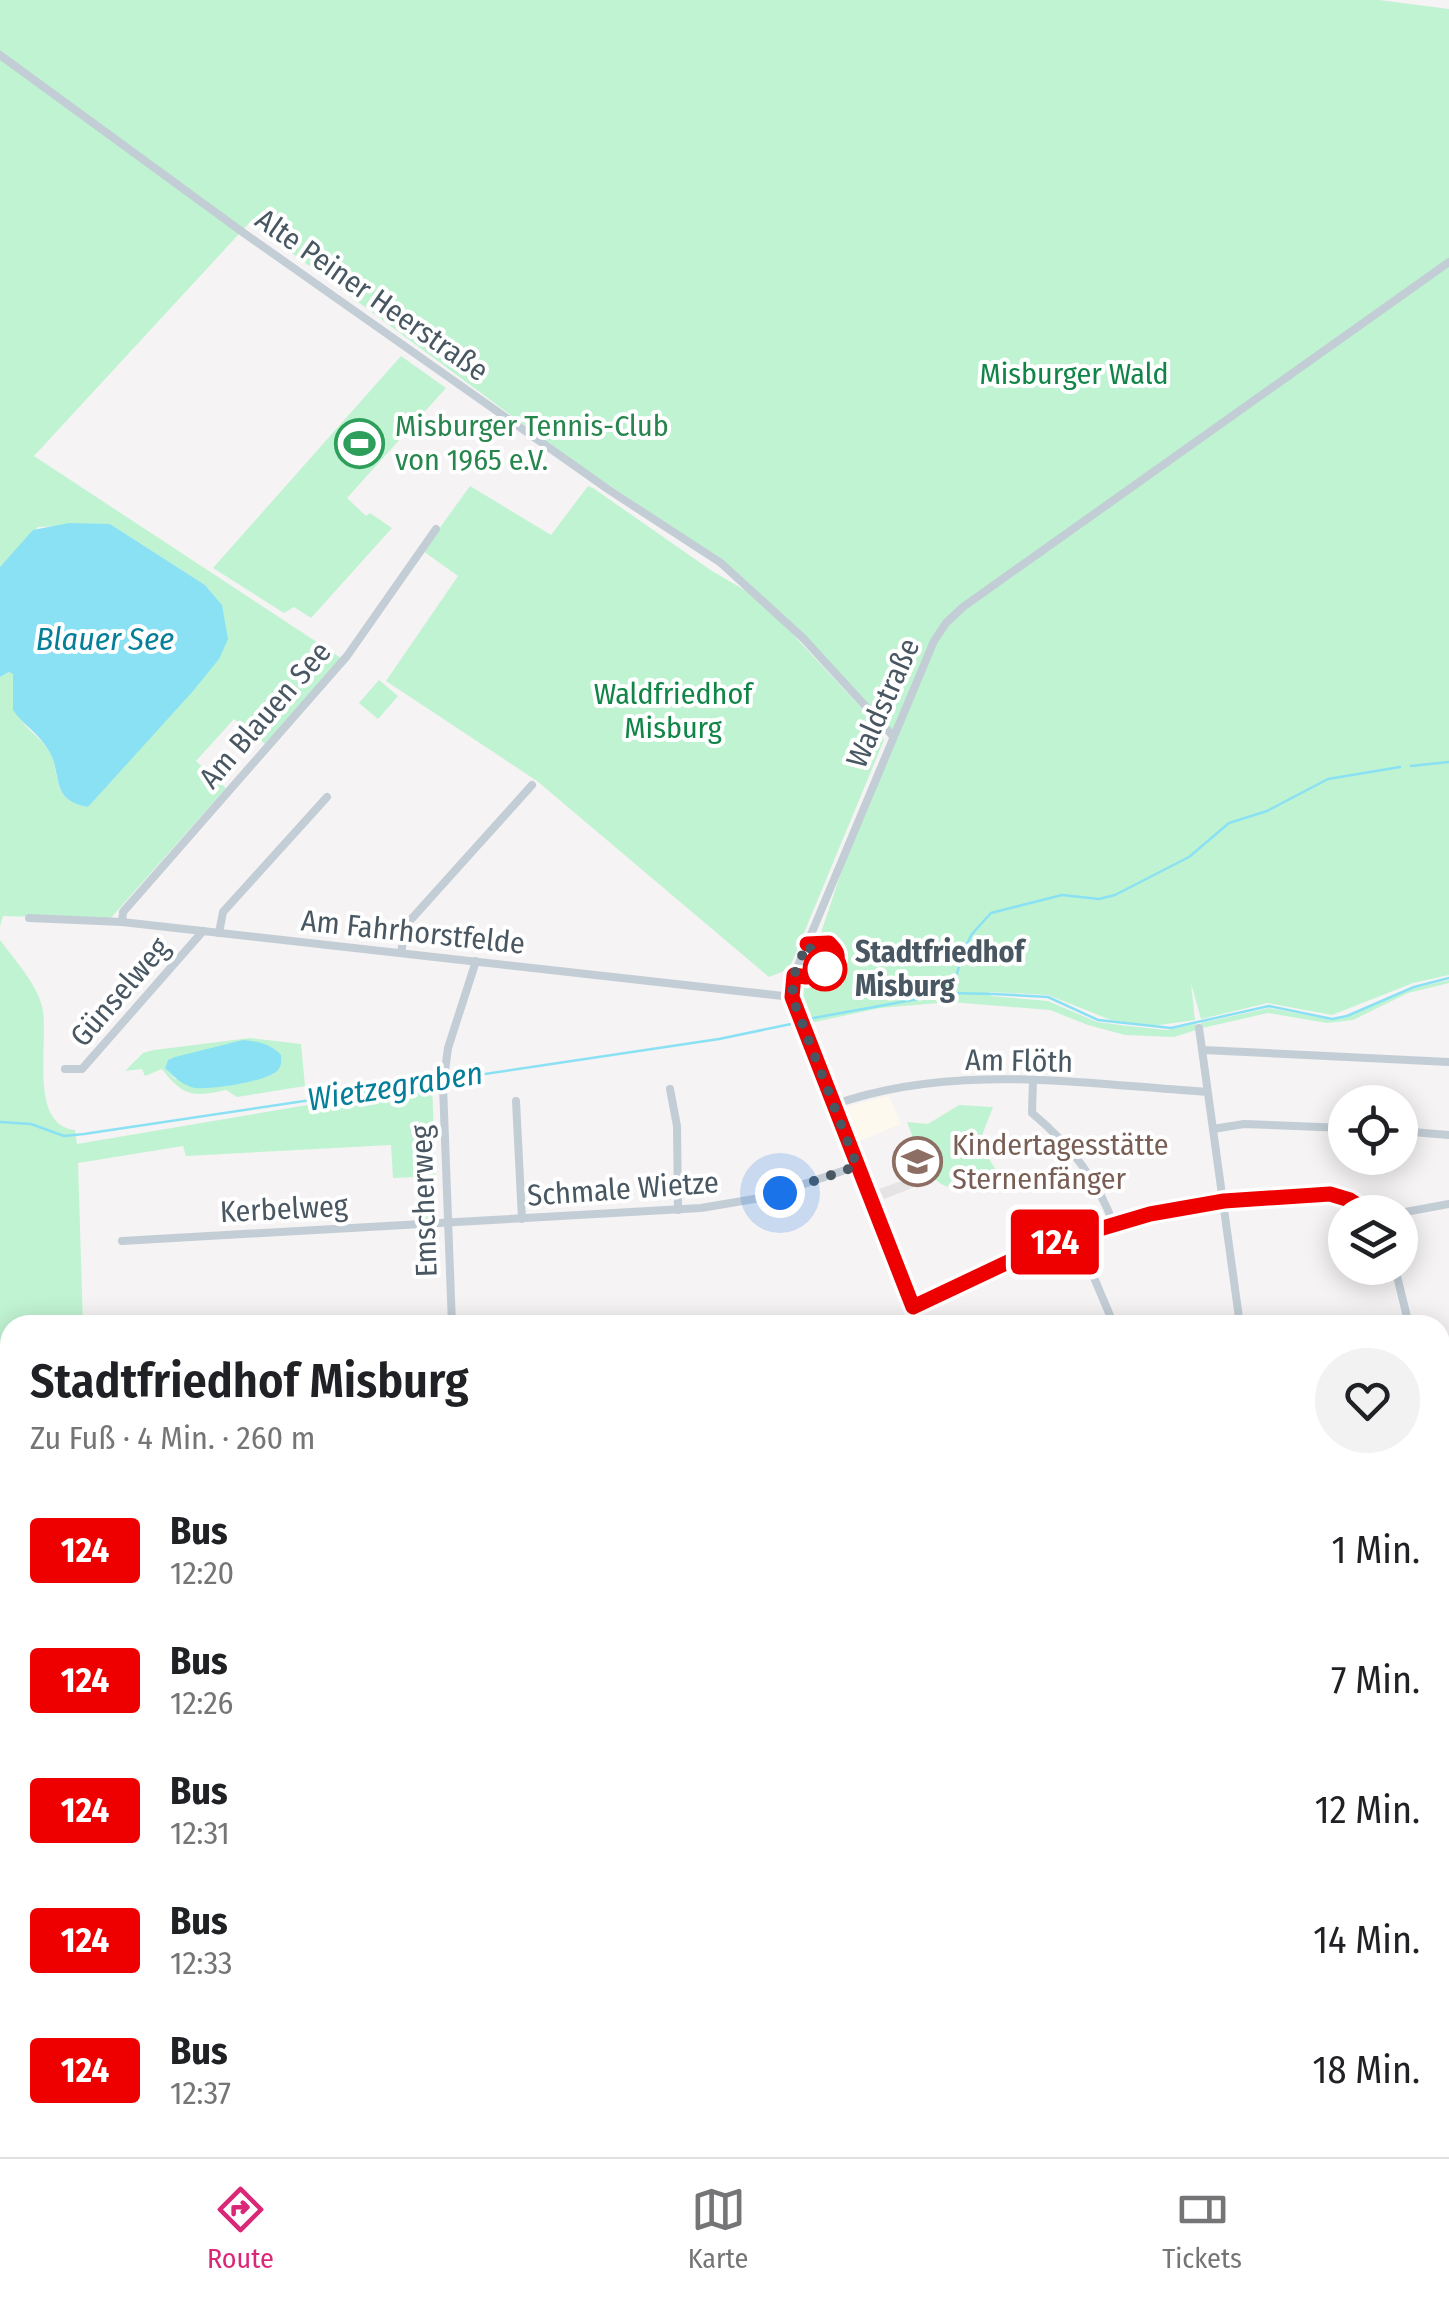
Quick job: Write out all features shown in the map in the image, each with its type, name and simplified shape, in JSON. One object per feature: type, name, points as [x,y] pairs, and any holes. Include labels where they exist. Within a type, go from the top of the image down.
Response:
[{"type":"street","name":"Alte Peiner Heerstraße","points":[[0,55],[254,241],[721,563],[803,638],[892,735]]},
{"type":"street","name":"Waldstraße","points":[[792,997],[794,975],[892,735],[946,623],[1449,262]]},
{"type":"street","name":"Am Blauen See","points":[[122,922],[123,912],[347,656],[436,529]]},
{"type":"street","points":[[401,953],[406,925],[532,786]]},
{"type":"street","points":[[220,933],[223,912],[327,798]]},
{"type":"street","name":"Am Fahrhorstfelde","points":[[29,918],[122,922],[792,997]]},
{"type":"street","name":"Günselweg","points":[[65,1069],[82,1070],[203,932]]},
{"type":"street","name":"Emscherweg","points":[[452,1315],[443,1083],[456,1020],[476,961]]},
{"type":"street","points":[[792,997],[916,1315]]},
{"type":"street","points":[[1200,1028],[1239,1315]]},
{"type":"street","points":[[1203,1050],[1449,1062]]},
{"type":"street","name":"Am Flöth","points":[[833,1105],[901,1088],[992,1078],[1207,1092]]},
{"type":"street","points":[[1033,1080],[1032,1113],[1065,1140],[1106,1202],[1113,1224]]},
{"type":"street","points":[[670,1089],[677,1126],[678,1210]]},
{"type":"street","points":[[516,1101],[522,1219]]},
{"type":"street","points":[[1213,1129],[1273,1124],[1328,1127]]},
{"type":"street","points":[[1418,1132],[1449,1135]]},
{"type":"street","name":"Schmale Wietze","points":[[447,1224],[678,1210],[766,1197],[857,1166]]},
{"type":"street","points":[[913,1307],[1009,1260],[1113,1224],[1224,1201],[1333,1195]]},
{"type":"street","points":[[1418,1210],[1449,1204]]},
{"type":"street","name":"Kerbelweg","points":[[122,1241],[447,1224]]},
{"type":"street","points":[[1076,1235],[1110,1315]]},
{"type":"street","points":[[1399,1285],[1407,1315]]},
{"type":"shaded area","points":[[889,1096],[901,1124],[857,1142],[844,1107]]},
{"type":"shaded area","name":"Kindertagesstätte Sternenfänger","points":[[916,1144],[930,1181],[884,1199],[879,1189],[916,1176],[905,1148]]},
{"type":"green space","name":"Misburger Wald","points":[[0,0],[1379,0],[1449,9],[1449,975],[1413,983],[1332,1015],[1268,1003],[1201,1019],[1191,983],[1195,1020],[1152,1026],[1111,1020],[1048,995],[989,992],[991,996],[1048,1001],[1097,1022],[1167,1030],[1196,1024],[1196,1030],[1174,1037],[1125,1035],[1050,1010],[951,1002],[880,1008],[810,1023],[802,989],[895,733],[805,635],[724,561],[577,464],[250,222],[34,456],[341,658],[265,744],[234,719],[196,761],[226,788],[110,919],[3,916],[0,926],[0,677],[9,672],[14,674],[19,714],[52,757],[61,791],[75,803],[88,807],[219,659],[222,605],[205,585],[110,524],[38,527],[0,567]]},
{"type":"green space","name":"Misburger Tennis-Club von 1965 e.V.","points":[[401,356],[446,388],[347,498],[366,516],[370,513],[392,528],[311,618],[294,607],[284,613],[213,568]]},
{"type":"green space","name":"Waldfriedhof Misburg","points":[[470,486],[551,535],[588,486],[593,488],[712,571],[760,599],[880,728],[884,740],[789,969],[769,977],[537,781],[386,681],[458,576],[423,551]]},
{"type":"green space","points":[[379,680],[398,696],[378,719],[359,703]]},
{"type":"green space","points":[[0,940],[39,997],[44,1021],[46,1098],[60,1125],[75,1130],[77,1144],[432,1084],[437,1218],[433,1222],[418,1223],[416,1177],[393,1178],[391,1145],[186,1156],[183,1146],[78,1163],[83,1315],[0,1315]]},
{"type":"green space","points":[[1449,980],[1408,993],[1353,1020],[1327,1023],[1268,1013],[1202,1028],[1201,1023],[1269,1008],[1332,1020],[1415,988]]},
{"type":"green space","points":[[250,1038],[301,1044],[305,1086],[237,1097],[226,1090],[197,1094],[176,1085],[162,1069],[145,1076],[142,1069],[125,1071],[143,1053]],"holes":[[[235,1043],[274,1074],[239,1084],[175,1079],[165,1068],[168,1060]]]},
{"type":"green space","points":[[959,1105],[993,1107],[979,1143],[1001,1178],[958,1188],[935,1179],[930,1181],[907,1122],[928,1124]]},
{"type":"water","name":"Blauer See","points":[[69,523],[110,524],[205,585],[222,605],[228,639],[219,659],[193,691],[88,807],[76,804],[62,793],[49,751],[13,710],[13,674],[0,677],[0,567],[33,530]]},
{"type":"water","points":[[243,1040],[277,1051],[281,1055],[278,1070],[250,1082],[198,1088],[183,1083],[165,1068],[168,1060],[175,1057]]},
{"type":"waterway","points":[[1411,766],[1449,762]]},
{"type":"waterway","points":[[952,991],[963,952],[972,934],[991,913],[1062,895],[1099,899],[1115,895],[1189,857],[1229,823],[1267,811],[1328,779],[1400,767]]},
{"type":"waterway","name":"Wietzegraben","points":[[808,1019],[951,993],[1048,997],[1098,1020],[1171,1028],[1269,1006],[1332,1019],[1414,987],[1449,978]]},
{"type":"waterway","name":"Wietzegraben","points":[[0,1122],[31,1124],[64,1136],[84,1134],[719,1039],[791,1024]]},
{"type":"bus line","name":"124","points":[[807,944],[829,943],[838,953],[838,960],[835,965],[806,977],[794,975],[792,997],[913,1307],[1042,1246],[1150,1214],[1266,1196],[1335,1195]]},
{"type":"place","name":"Misburger Tennis-Club von 1965 e.V.","points":[[360,443]]},
{"type":"place","name":"Stadtfriedhof Misburg","points":[[825,969]]},
{"type":"place","name":"Kindertagesstätte Sternenfänger","points":[[917,1162]]},
{"type":"route","points":[[780,1193],[857,1166],[792,997],[794,975],[807,944],[825,969]]}]
